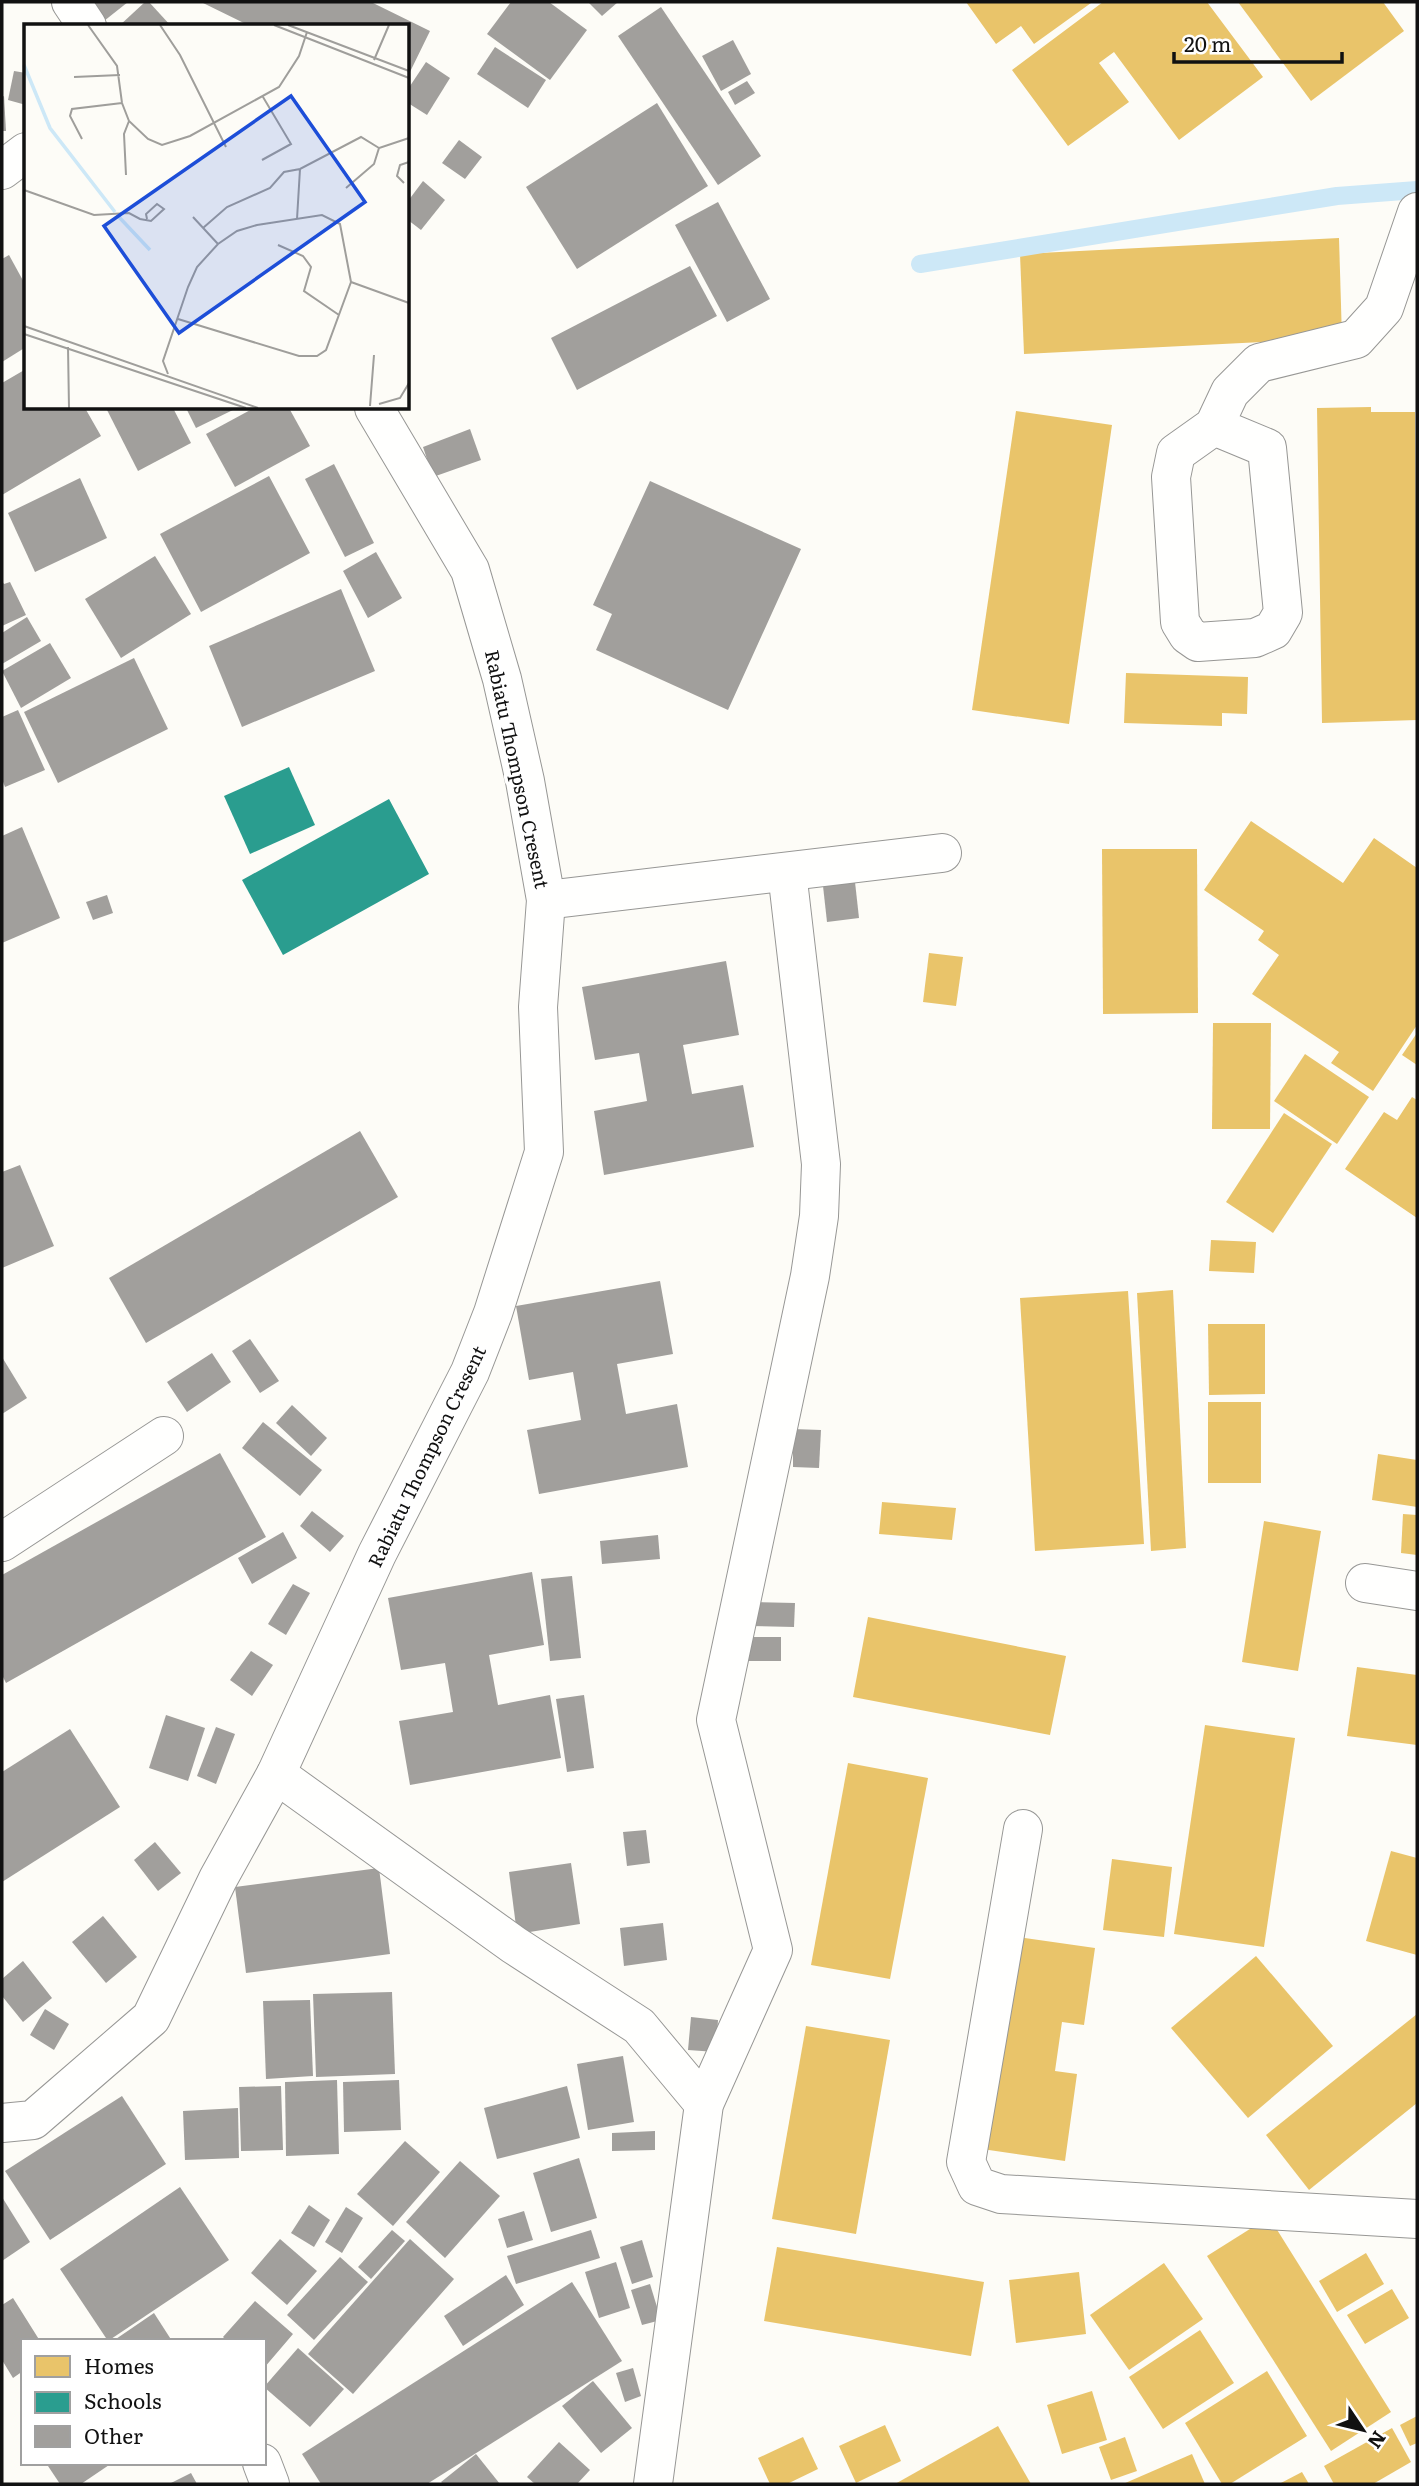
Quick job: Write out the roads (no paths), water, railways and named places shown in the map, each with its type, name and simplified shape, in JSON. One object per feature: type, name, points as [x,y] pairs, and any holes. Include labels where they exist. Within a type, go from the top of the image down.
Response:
[{"type":"street","points":[[71,2],[86,24]]},
{"type":"street","points":[[2,170],[24,154]]},
{"type":"street","points":[[1214,426],[1268,448],[1283,613],[1273,630],[1255,638],[1198,642],[1188,635],[1180,622],[1171,477],[1175,453],[1214,426],[1230,392],[1259,363],[1356,339],[1384,308],[1415,217]]},
{"type":"street","name":"Rabiatu Thompson Cresent","points":[[2,2123],[33,2120],[150,2018],[218,1879],[276,1774],[377,1554],[470,1372],[493,1313],[544,1152],[538,1007],[546,900],[502,679],[470,570],[375,410]]},
{"type":"street","points":[[546,900],[942,853]]},
{"type":"street","points":[[653,2484],[704,2104],[773,1951],[716,1720],[810,1276],[818,1216],[821,1164],[787,872]]},
{"type":"street","points":[[2,1542],[164,1436]]},
{"type":"street","points":[[1365,1583],[1417,1591]]},
{"type":"street","points":[[276,1774],[514,1945],[639,2026],[704,2104]]},
{"type":"street","points":[[1023,1829],[966,2162],[977,2186],[1001,2194],[1417,2219]]},
{"type":"street","points":[[263,2465],[270,2484]]},
{"type":"waterway","points":[[920,264],[1337,196],[1417,190]]}]
